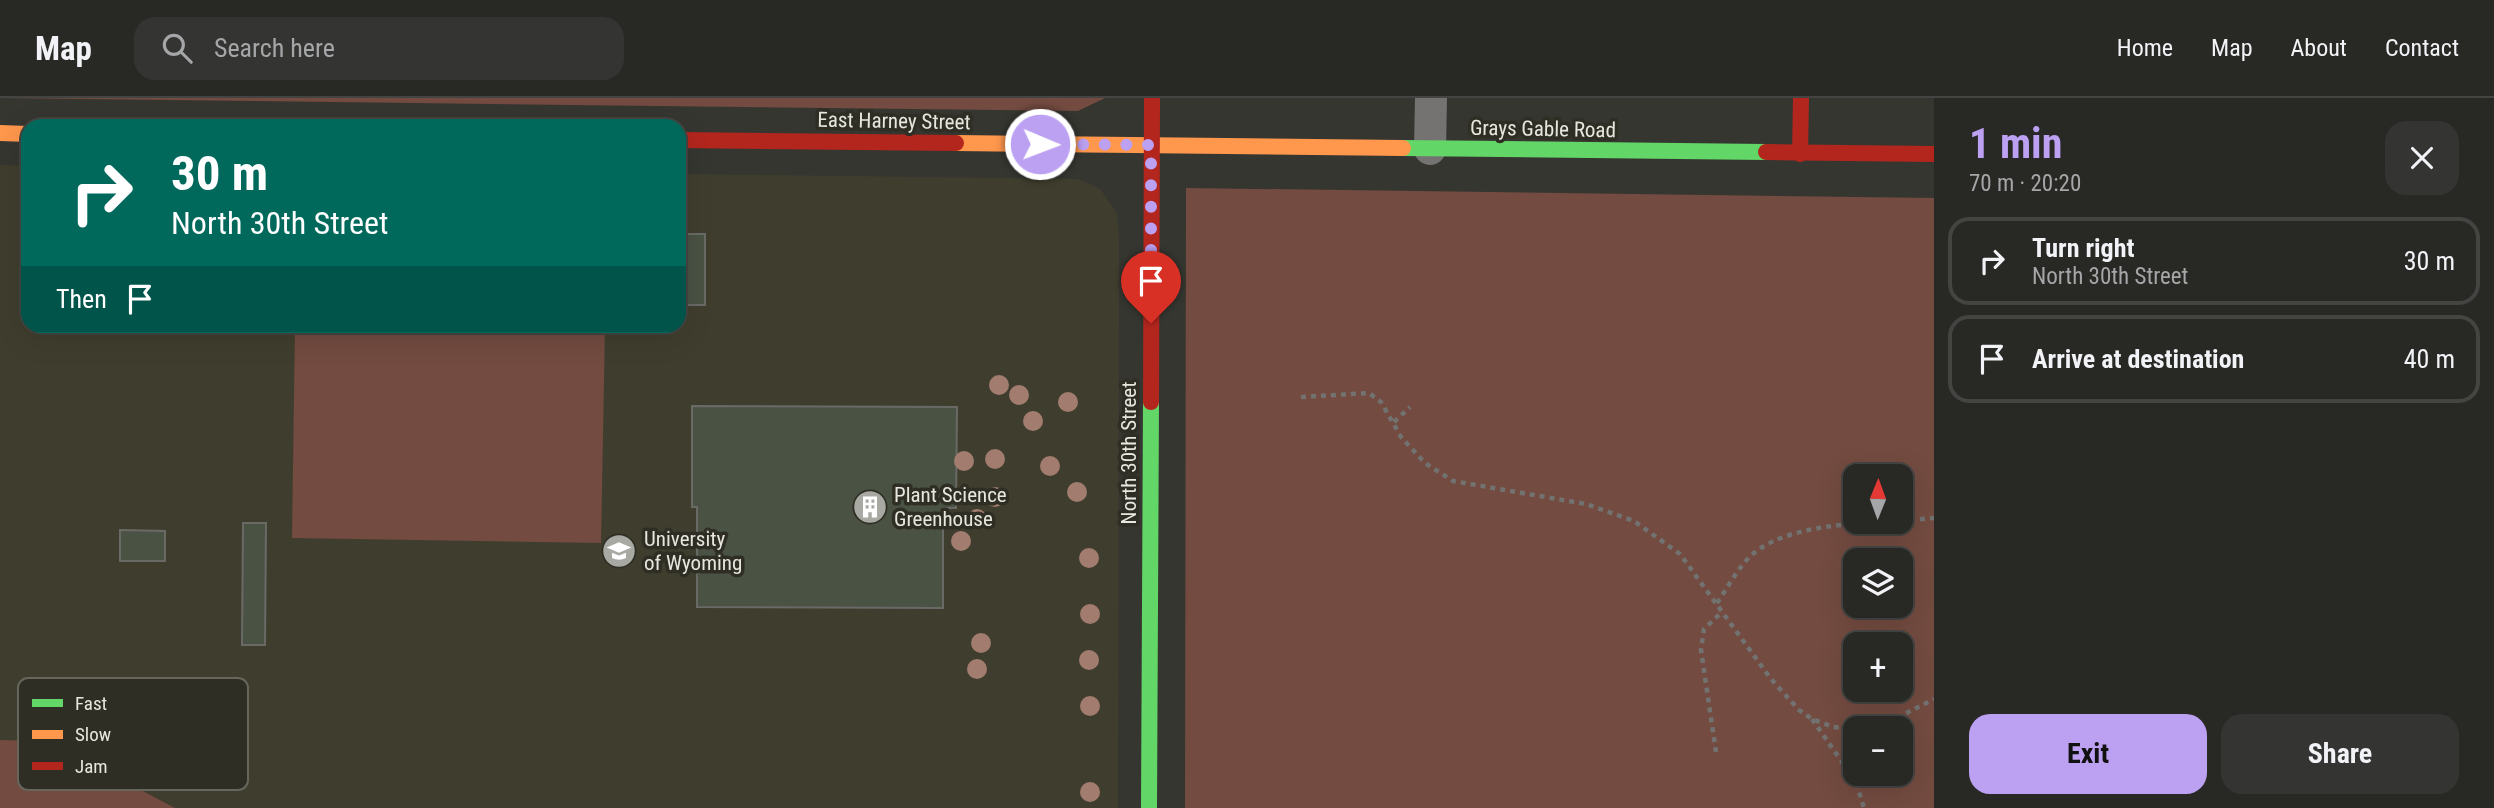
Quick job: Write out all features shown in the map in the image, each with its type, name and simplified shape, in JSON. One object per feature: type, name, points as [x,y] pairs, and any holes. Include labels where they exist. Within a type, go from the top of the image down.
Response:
[{"type":"main road","name":"North 30th Street","points":[[1149,808],[1152,98]]},
{"type":"main road","points":[[1800,154],[1801,98]]},
{"type":"main road","points":[[0,133],[21,134]]},
{"type":"main road","name":"East Harney Street","points":[[686,140],[1151,145]]},
{"type":"main road","name":"Grays Gable Road","points":[[1151,145],[1934,155]]},
{"type":"street","points":[[1430,149],[1431,98]]},
{"type":"path","points":[[1301,397],[1370,393],[1381,402],[1401,437],[1425,463],[1454,481],[1586,504],[1634,521],[1680,554],[1771,679],[1799,710],[1812,719],[1843,727]]},
{"type":"path","points":[[1394,422],[1410,407]]},
{"type":"path","points":[[1913,520],[1934,519]]},
{"type":"path","points":[[1717,603],[1745,562],[1763,546],[1831,525],[1843,524]]},
{"type":"path","points":[[1716,752],[1701,650],[1704,629],[1722,612]]},
{"type":"path","points":[[1901,716],[1934,699]]},
{"type":"path","points":[[1812,719],[1843,763]]},
{"type":"path","points":[[1857,786],[1864,808]]},
{"type":"shaded area","points":[[0,98],[1105,98],[1078,111]]},
{"type":"shaded area","name":"University of Wyoming","points":[[0,165],[21,166],[21,333],[686,333],[686,174],[1078,179],[1100,189],[1117,213],[1118,808],[175,808],[141,790],[248,790],[248,678],[18,678],[18,740],[0,740]]},
{"type":"shaded area","points":[[1186,188],[1934,198],[1934,808],[1185,808]]},
{"type":"shaded area","points":[[295,333],[605,333],[601,543],[292,538]]},
{"type":"shaded area","points":[[0,740],[18,740],[18,790],[141,790],[175,808],[0,808]]},
{"type":"building","points":[[686,234],[705,234],[705,305],[686,305]]},
{"type":"building","name":"Plant Science Greenhouse","points":[[692,406],[957,407],[956,508],[943,508],[943,608],[697,607],[697,507],[692,507]]},
{"type":"building","points":[[243,523],[266,523],[265,645],[242,645]]},
{"type":"building","points":[[120,530],[165,531],[165,561],[120,561]]},
{"type":"traffic: fast","points":[[1403,148],[1766,152]]},
{"type":"traffic: fast","points":[[1149,808],[1151,402]]},
{"type":"traffic: slow","points":[[0,133],[21,134]]},
{"type":"traffic: slow","points":[[956,143],[1403,148]]},
{"type":"traffic: jam","points":[[1151,402],[1152,98]]},
{"type":"traffic: jam","points":[[1800,154],[1801,98]]},
{"type":"traffic: jam","points":[[686,140],[956,143]]},
{"type":"traffic: jam","points":[[1766,152],[1934,154]]},
{"type":"place","name":"Plant Science Greenhouse","points":[[870,507]]},
{"type":"place","name":"University of Wyoming","points":[[619,551]]},
{"type":"route","points":[[1040,144],[1151,145],[1151,323]]}]
